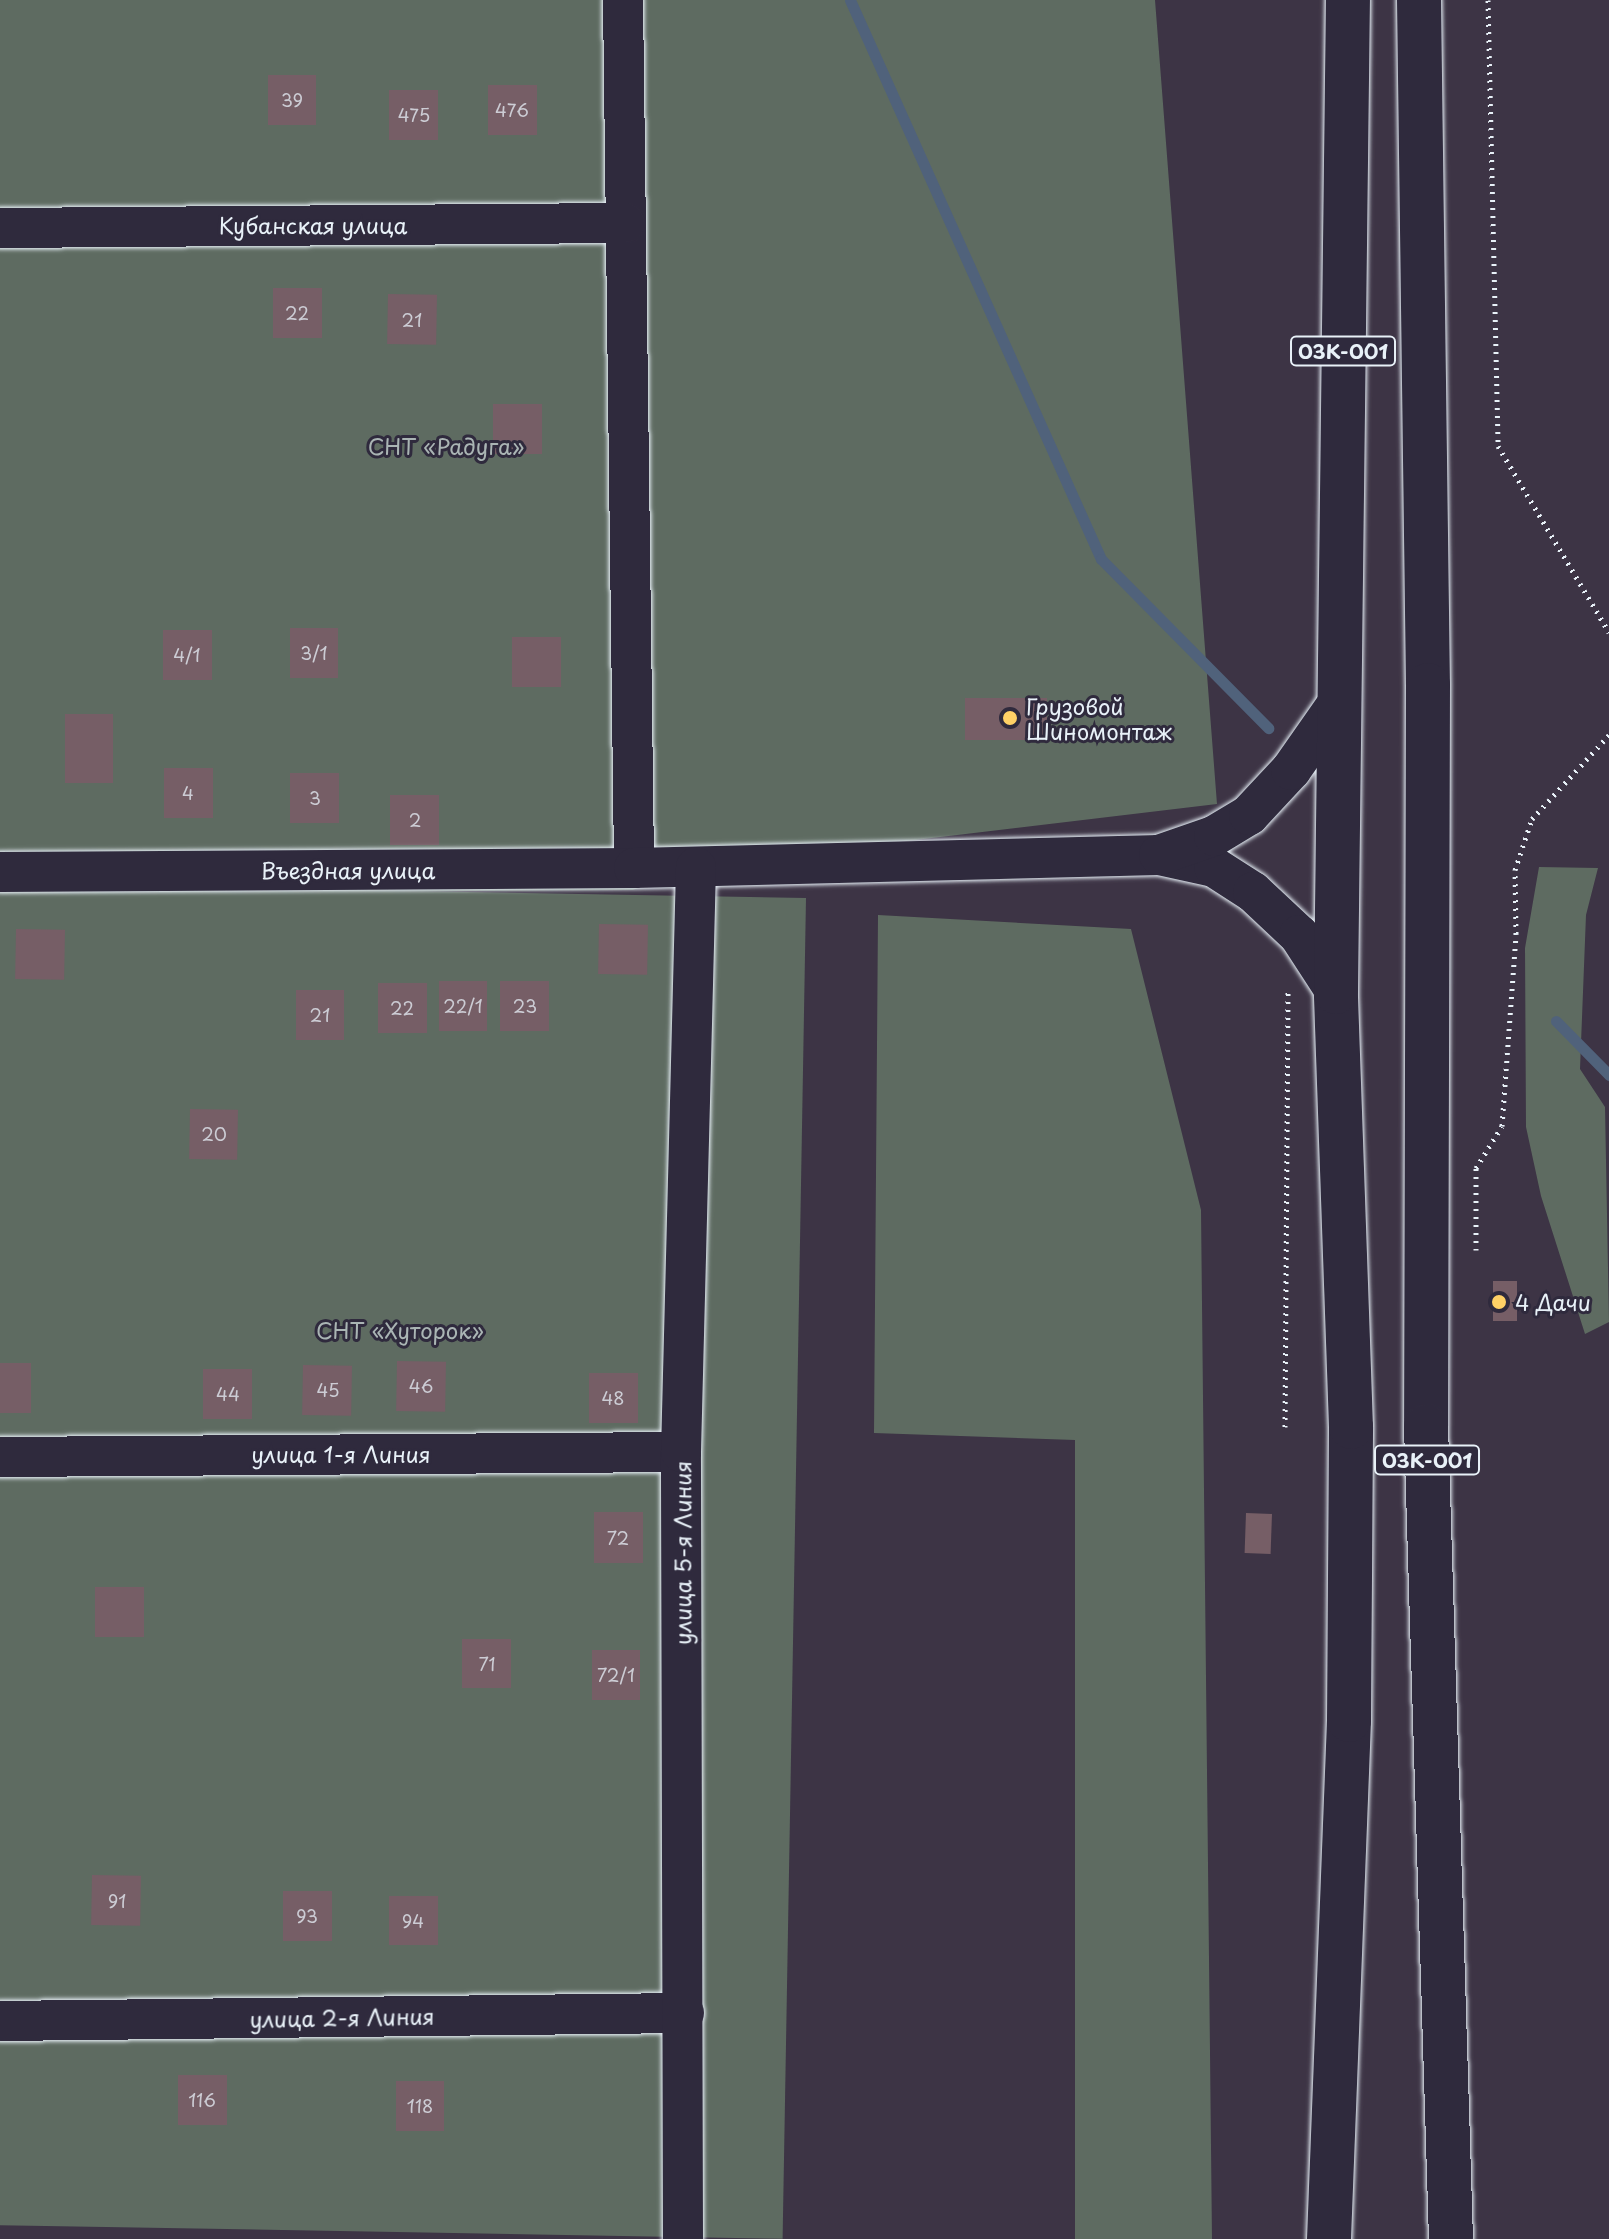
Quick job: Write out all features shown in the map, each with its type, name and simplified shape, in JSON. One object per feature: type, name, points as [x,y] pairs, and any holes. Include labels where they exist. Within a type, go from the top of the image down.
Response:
[{"type":"main road","name":"03К-001","points":[[1329,2239],[1349,1720],[1351,1427],[1336,992],[1348,0]]},
{"type":"main road","name":"03К-001","points":[[1419,0],[1428,685],[1426,1426],[1451,2239]]},
{"type":"street","points":[[623,0],[634,868]]},
{"type":"street","name":"Кубанская улица","points":[[0,228],[625,223]]},
{"type":"street","points":[[1159,855],[1214,836],[1249,815],[1291,770],[1338,703]]},
{"type":"street","points":[[1159,855],[1214,867],[1253,892],[1299,935],[1336,992]]},
{"type":"street","name":"Въездная улица","points":[[0,872],[634,868],[1159,855]]},
{"type":"street","name":"улица 5-я Линия","points":[[683,2239],[681,1452],[696,867]]},
{"type":"street","name":"улица 1-я Линия","points":[[0,1457],[681,1452]]},
{"type":"street","name":"улица 2-я Линия","points":[[0,2021],[684,2013]]},
{"type":"path","points":[[1488,0],[1498,446],[1609,632]]},
{"type":"path","points":[[1476,1250],[1476,1168],[1502,1126],[1516,934],[1515,870],[1532,819],[1609,735]]},
{"type":"path","points":[[1285,1427],[1286,981]]},
{"type":"green space","name":"СНТ «Радуга»","points":[[0,0],[1155,0],[1217,804],[696,866],[633,890],[0,894]]},
{"type":"green space","points":[[1539,867],[1598,868],[1586,915],[1580,1069],[1605,1107],[1609,1322],[1585,1334],[1541,1196],[1526,1127],[1525,948]]},
{"type":"green space","name":"СНТ «Хуторок»","points":[[0,884],[806,898],[783,2239],[0,2225]]},
{"type":"green space","points":[[878,915],[1131,929],[1201,1210],[1212,2239],[1075,2239],[1075,1440],[874,1433]]},
{"type":"building","points":[[268,75],[316,75],[316,125],[268,125]]},
{"type":"building","points":[[488,85],[537,85],[537,135],[488,135]]},
{"type":"building","points":[[389,90],[438,90],[438,140],[389,140]]},
{"type":"building","points":[[273,288],[322,288],[322,338],[273,338]]},
{"type":"building","points":[[388,294],[437,295],[436,345],[387,344]]},
{"type":"building","points":[[493,404],[542,404],[542,454],[493,454]]},
{"type":"building","points":[[290,628],[338,628],[338,678],[290,678]]},
{"type":"building","points":[[163,630],[212,630],[212,680],[163,680]]},
{"type":"building","points":[[512,637],[561,637],[561,687],[512,687]]},
{"type":"building","points":[[965,698],[1047,698],[1047,740],[965,740]]},
{"type":"building","points":[[65,714],[113,714],[113,783],[65,783]]},
{"type":"building","points":[[164,768],[213,768],[213,818],[164,818]]},
{"type":"building","points":[[290,773],[339,773],[339,823],[290,823]]},
{"type":"building","points":[[390,795],[439,795],[439,845],[390,845]]},
{"type":"building","points":[[599,924],[648,925],[647,975],[598,974]]},
{"type":"building","points":[[16,929],[65,930],[64,980],[15,979]]},
{"type":"building","points":[[439,981],[487,981],[487,1031],[439,1031]]},
{"type":"building","points":[[500,981],[549,981],[549,1031],[500,1031]]},
{"type":"building","points":[[378,983],[427,983],[427,1033],[378,1033]]},
{"type":"building","points":[[296,990],[344,990],[344,1040],[296,1040]]},
{"type":"building","points":[[190,1109],[238,1110],[237,1160],[189,1159]]},
{"type":"building","points":[[1493,1281],[1517,1281],[1517,1321],[1493,1321]]},
{"type":"building","points":[[397,1361],[446,1362],[445,1412],[396,1411]]},
{"type":"building","points":[[0,1363],[31,1363],[31,1413],[0,1413]]},
{"type":"building","points":[[303,1365],[352,1366],[351,1416],[302,1415]]},
{"type":"building","points":[[203,1369],[252,1369],[252,1419],[203,1419]]},
{"type":"building","points":[[589,1373],[638,1373],[638,1423],[589,1423]]},
{"type":"building","points":[[594,1512],[643,1512],[643,1563],[594,1563]]},
{"type":"building","points":[[1246,1513],[1272,1514],[1271,1554],[1245,1553]]},
{"type":"building","points":[[95,1587],[144,1587],[144,1637],[95,1637]]},
{"type":"building","points":[[462,1639],[511,1639],[511,1688],[462,1688]]},
{"type":"building","points":[[592,1650],[640,1650],[640,1700],[592,1700]]},
{"type":"building","points":[[92,1875],[141,1876],[140,1926],[91,1925]]},
{"type":"building","points":[[283,1891],[332,1891],[332,1941],[283,1941]]},
{"type":"building","points":[[389,1896],[438,1896],[438,1945],[389,1945]]},
{"type":"building","points":[[178,2075],[227,2075],[227,2125],[178,2125]]},
{"type":"building","points":[[396,2081],[444,2081],[444,2131],[396,2131]]},
{"type":"waterway","points":[[850,0],[1101,559],[1268,728]]},
{"type":"waterway","points":[[1556,1021],[1609,1075]]},
{"type":"place","name":"Грузовой Шиномонтаж","points":[[1010,718]]},
{"type":"place","name":"4 Дачи","points":[[1499,1302]]}]
